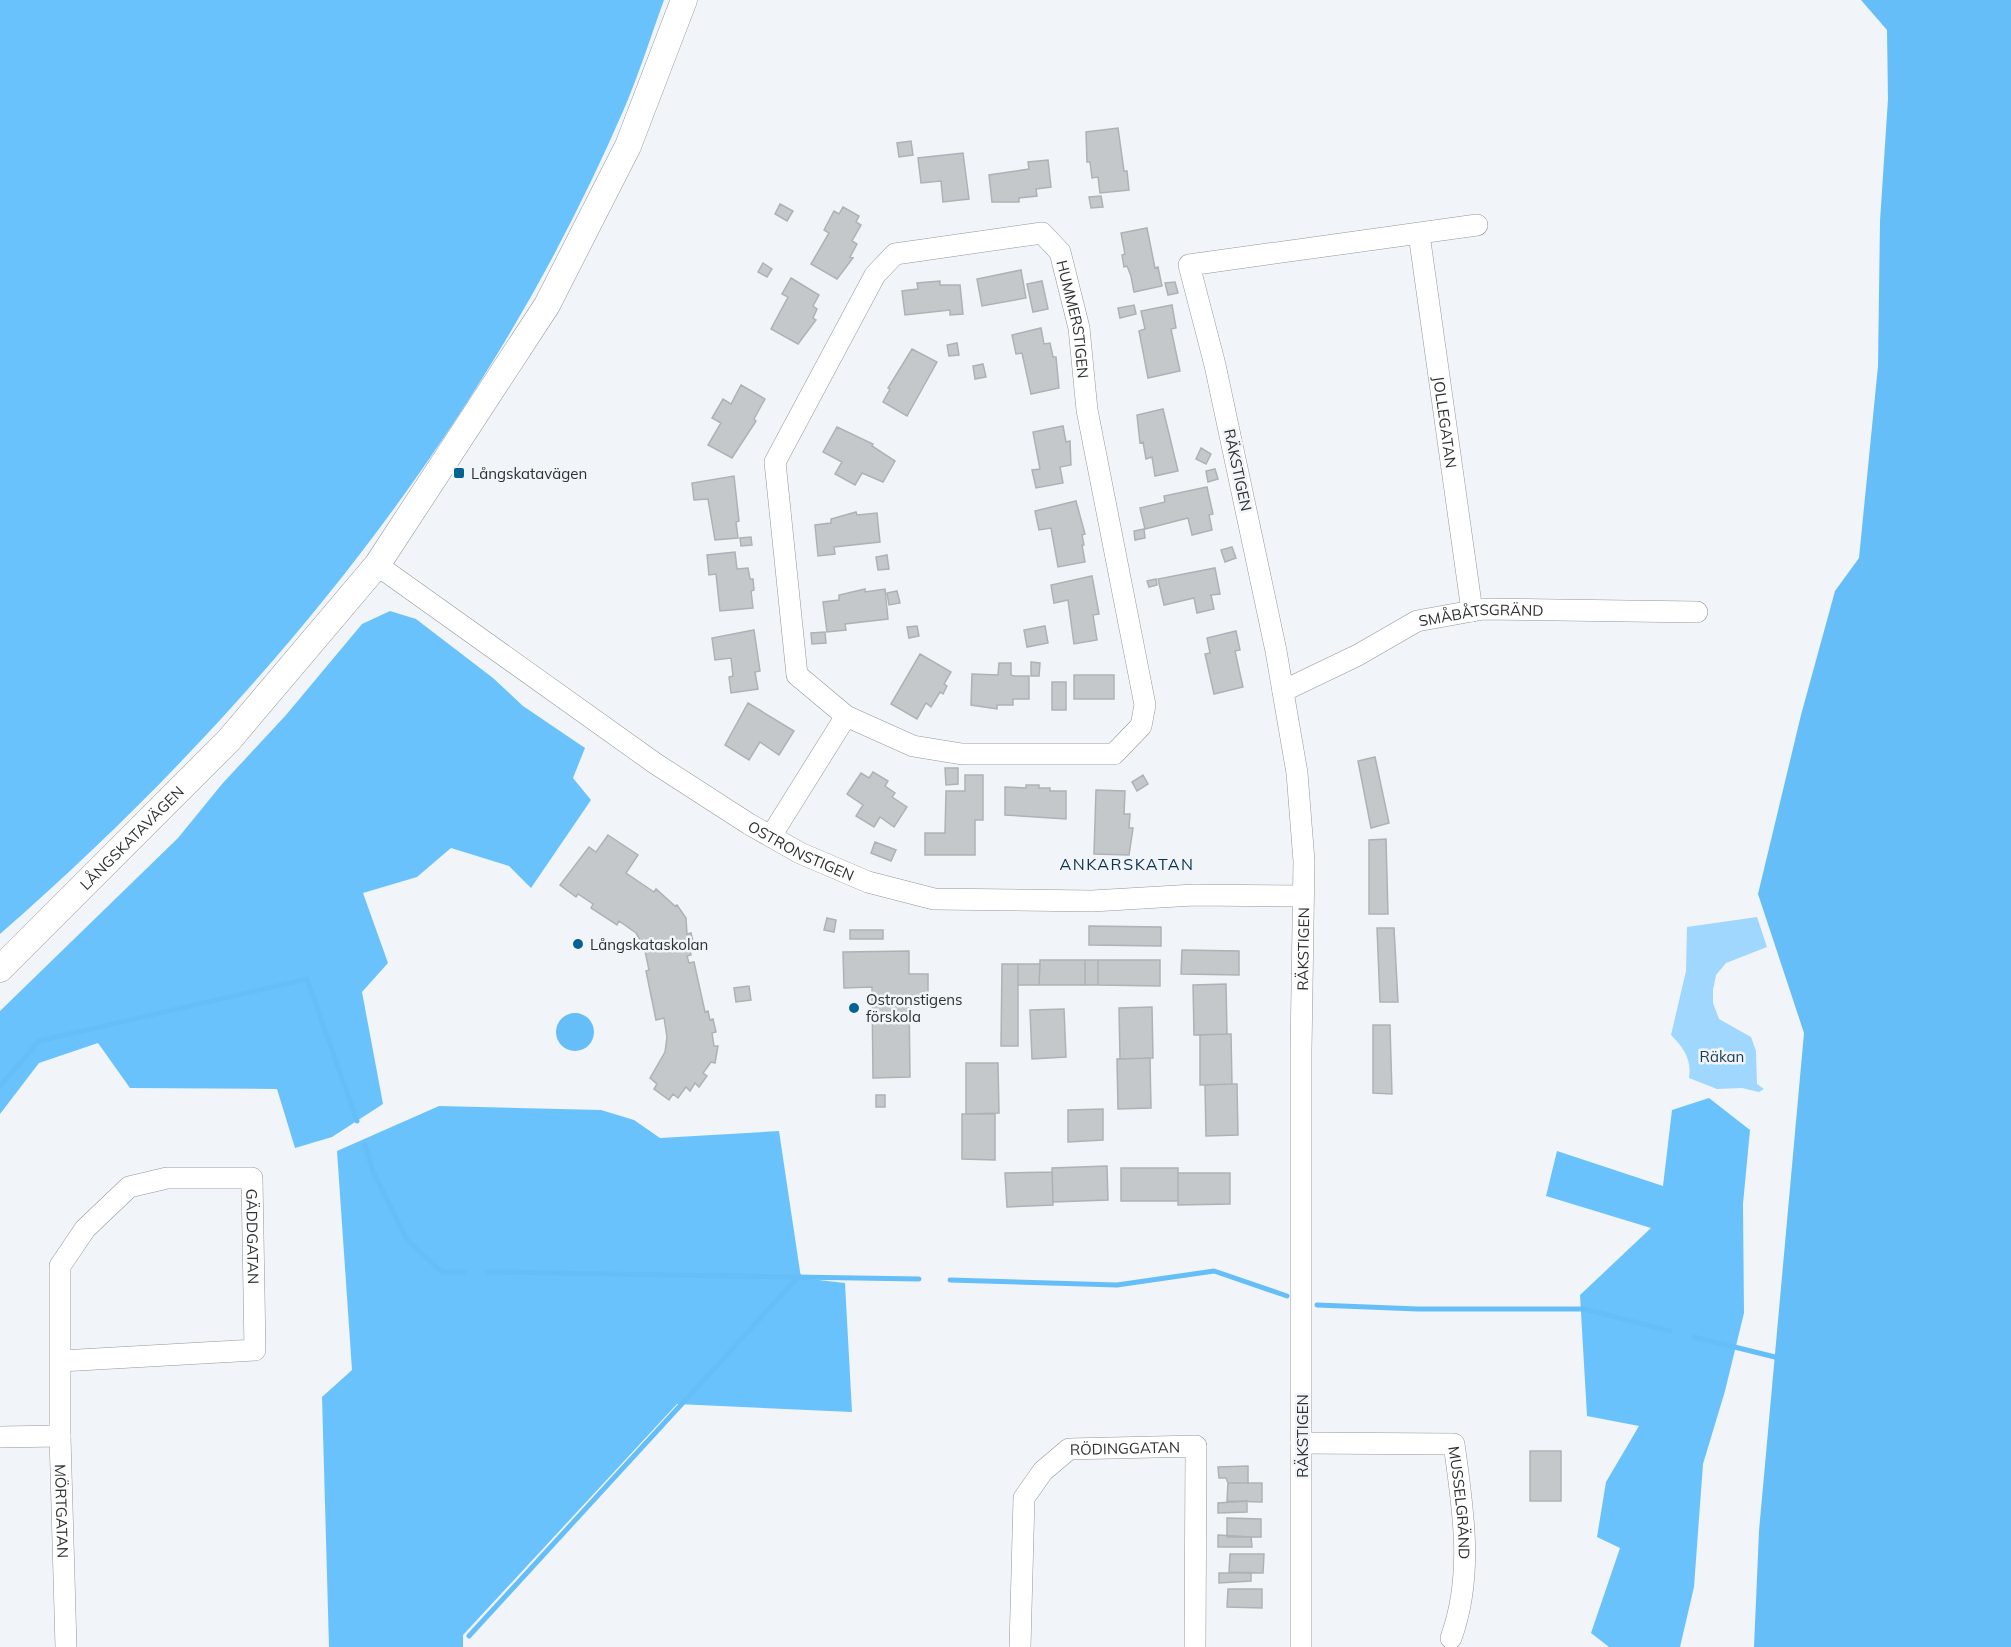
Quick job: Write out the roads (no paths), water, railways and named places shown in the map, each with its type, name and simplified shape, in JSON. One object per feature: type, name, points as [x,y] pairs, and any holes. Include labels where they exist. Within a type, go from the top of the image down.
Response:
[{"type":"street","name":"LÅNGSKATAVÄGEN","points":[[0,969],[229,740],[377,565],[547,305],[627,146],[684,0]]},
{"type":"street","points":[[1419,234],[1477,225]]},
{"type":"street","name":"HUMMERSTIGEN","points":[[1041,233],[1060,252],[1079,328],[1087,410],[1137,652],[1145,705],[1141,726],[1114,754],[962,754],[913,746],[846,716],[797,675],[775,462],[875,275],[895,254],[1041,233]]},
{"type":"street","name":"RÄKSTIGEN","points":[[1301,1647],[1304,861],[1297,773],[1283,691],[1217,372],[1189,265],[1419,234]]},
{"type":"street","name":"JOLLEGATAN","points":[[1419,234],[1472,611]]},
{"type":"street","name":"OSTRONSTIGEN","points":[[377,565],[656,764],[800,853],[868,882],[934,899],[1092,901],[1194,895],[1303,896]]},
{"type":"street","name":"SMÅBÅTSGRÄND","points":[[1283,691],[1358,655],[1418,621],[1494,609],[1697,612]]},
{"type":"street","points":[[771,836],[846,716]]},
{"type":"street","name":"GÄDDGATAN","points":[[60,1436],[60,1266],[85,1229],[129,1187],[167,1178],[252,1178],[255,1350],[61,1361]]},
{"type":"street","points":[[0,1437],[60,1436]]},
{"type":"street","name":"MÖRTGATAN","points":[[60,1436],[66,1647]]},
{"type":"street","name":"MUSSELGRÄND","points":[[1302,1443],[1454,1444],[1466,1526],[1461,1609],[1451,1638]]},
{"type":"street","name":"RÖDINGGATAN","points":[[1020,1647],[1024,1498],[1043,1471],[1070,1449],[1196,1446],[1195,1647]]},
{"type":"waterway","points":[[0,1086],[39,1041],[307,979],[357,1121]]},
{"type":"waterway","points":[[365,1145],[372,1169],[407,1240],[442,1272],[464,1272]]},
{"type":"waterway","points":[[950,1280],[1117,1285],[1214,1271],[1287,1296]]},
{"type":"waterway","points":[[488,1272],[919,1279]]},
{"type":"waterway","points":[[469,1636],[799,1276]]},
{"type":"waterway","points":[[1317,1305],[1418,1309],[1584,1309],[1670,1331]]},
{"type":"waterway","points":[[1694,1337],[1775,1357]]},
{"type":"place","name":"Långskatavägen","points":[[459,473]]},
{"type":"place","name":"Långskataskolan","points":[[578,944]]},
{"type":"place","name":"Ostronstigens förskola","points":[[854,1008]]},
{"type":"district","name":"ANKARSKATAN","points":[[1127,864]]},
{"type":"park label","name":"Räkan","points":[[1722,1056]]}]
